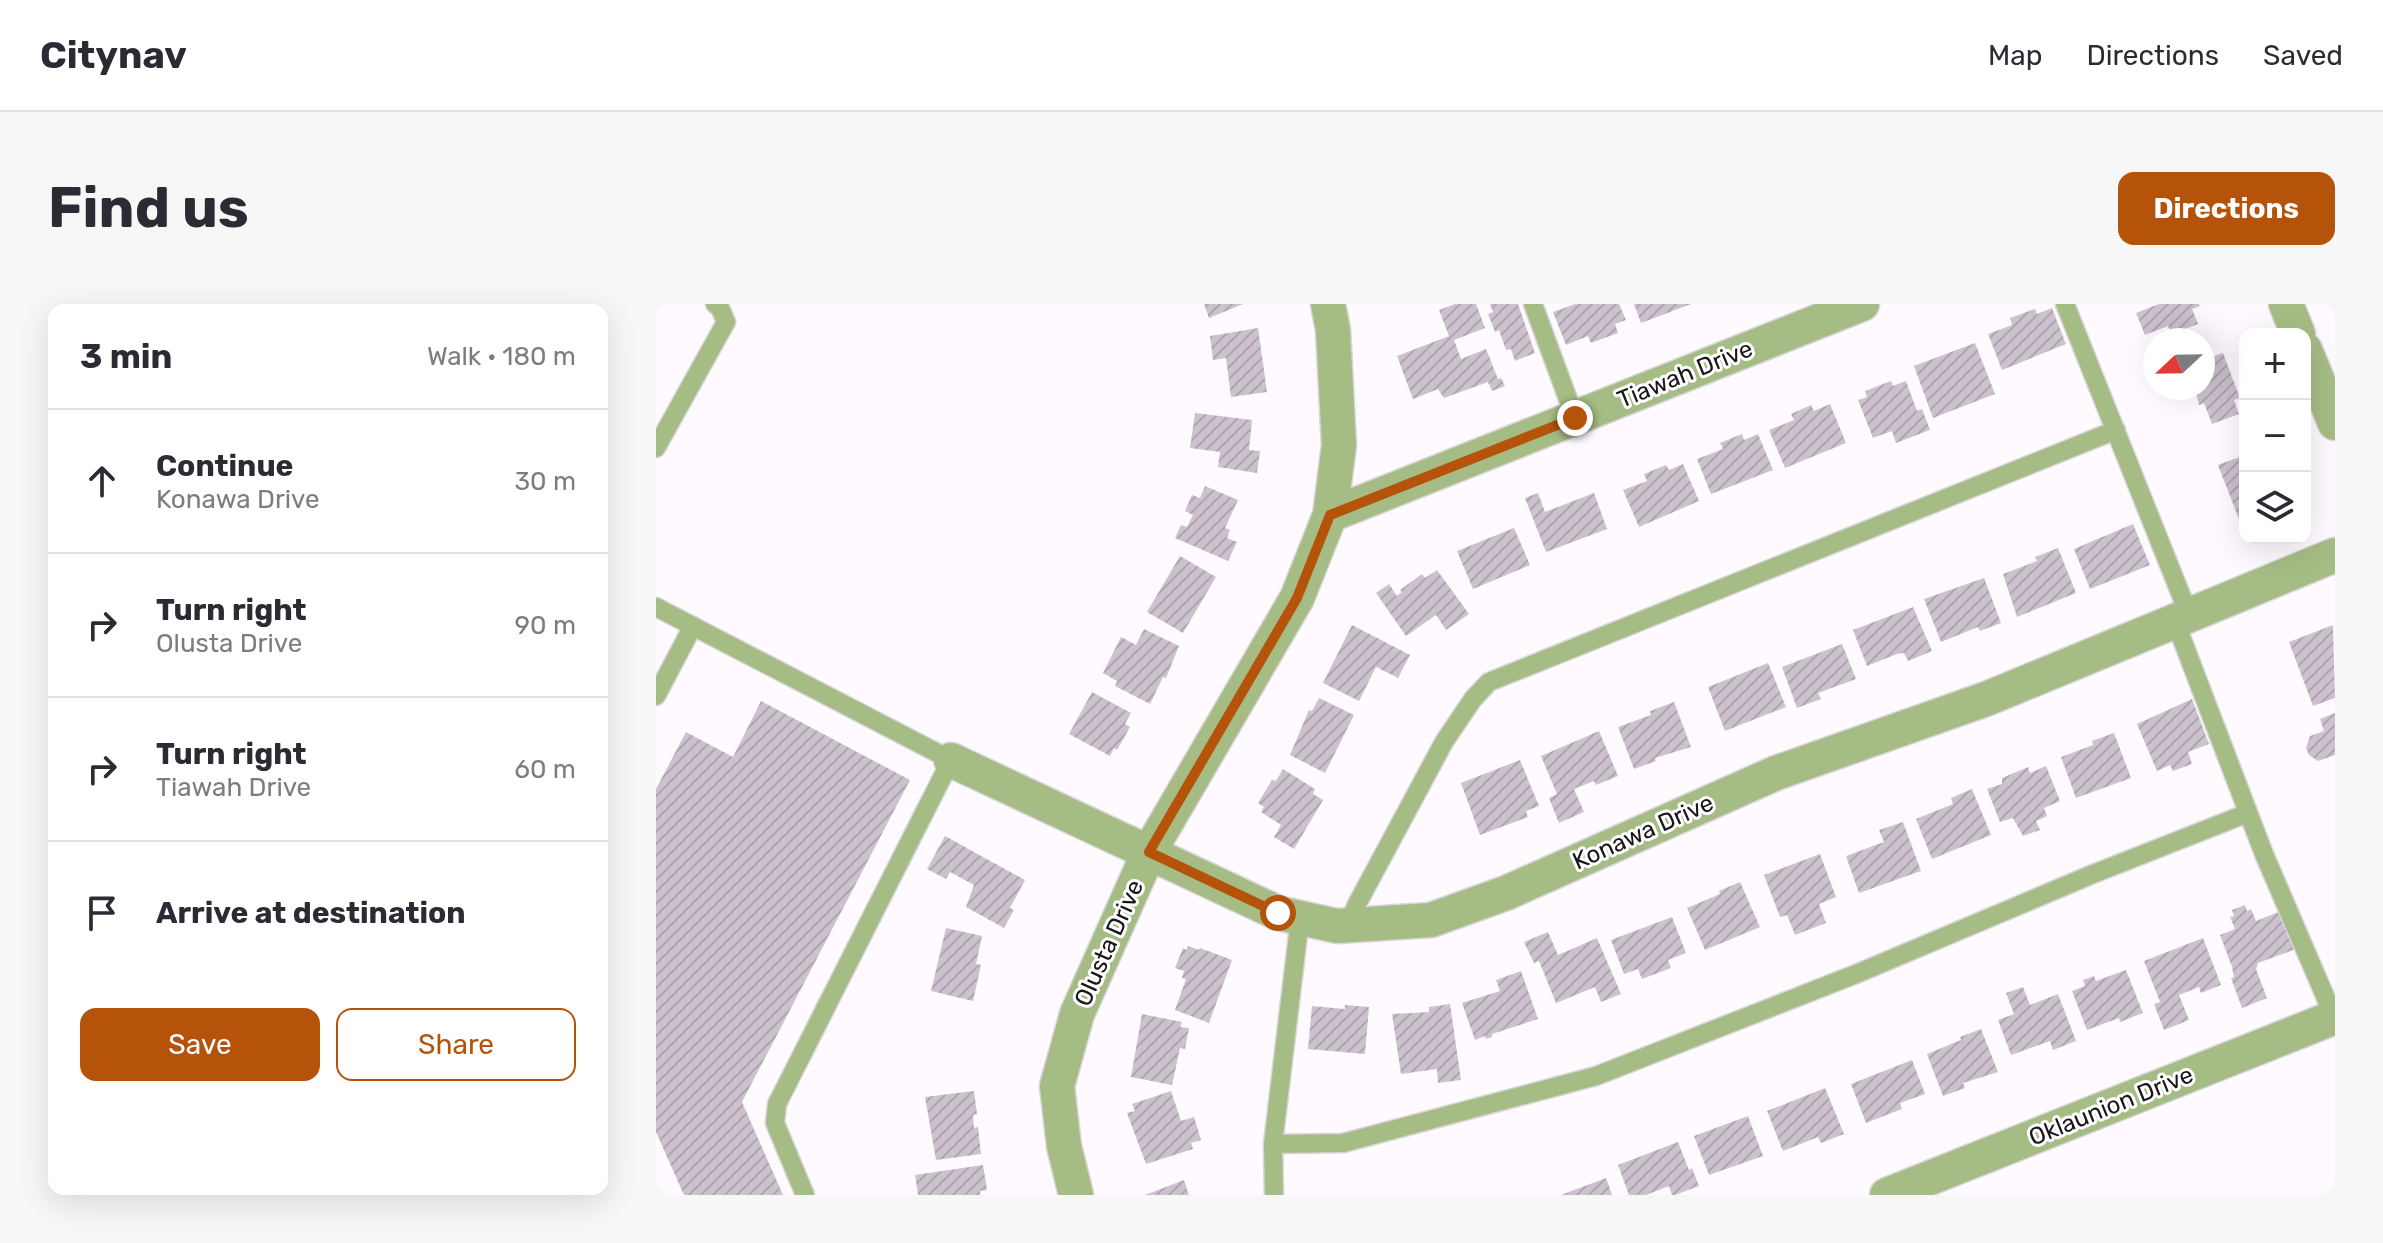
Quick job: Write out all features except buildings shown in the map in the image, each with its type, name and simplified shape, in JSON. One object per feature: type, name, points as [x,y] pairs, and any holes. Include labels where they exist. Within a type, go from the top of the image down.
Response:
[{"type":"street","name":"Olusta Drive","points":[[1076,1195],[1064,1146],[1057,1086],[1077,1014],[1149,852],[1297,598],[1330,515],[1339,445],[1333,330],[1328,304]]},
{"type":"street","name":"Tiawah Drive","points":[[1330,515],[1862,304]]},
{"type":"street","points":[[2286,304],[2296,328]]},
{"type":"street","points":[[2311,365],[2335,423]]},
{"type":"street","name":"Konawa Drive","points":[[951,760],[1278,913],[1337,926],[1431,920],[1506,893],[1776,773],[1986,699],[2335,555]]},
{"type":"street","name":"Oklaunion Drive","points":[[1887,1195],[2335,1017]]},
{"type":"lane","points":[[656,448],[726,322],[715,304]]},
{"type":"lane","points":[[1533,304],[1575,418]]},
{"type":"lane","points":[[2065,304],[2116,430],[2248,813],[2335,1017]]},
{"type":"lane","points":[[1348,925],[1444,742],[1473,699],[1489,682],[2116,430]]},
{"type":"lane","points":[[656,607],[951,760],[777,1104],[775,1123],[805,1195]]},
{"type":"lane","points":[[656,696],[693,626]]},
{"type":"lane","points":[[1273,1144],[1343,1143],[1596,1076],[1856,974],[2093,874],[2248,813]]},
{"type":"lane","points":[[1274,1195],[1273,1144],[1300,918]]},
{"type":"route","points":[[1278,913],[1149,852],[1297,598],[1330,515],[1575,418]]}]
